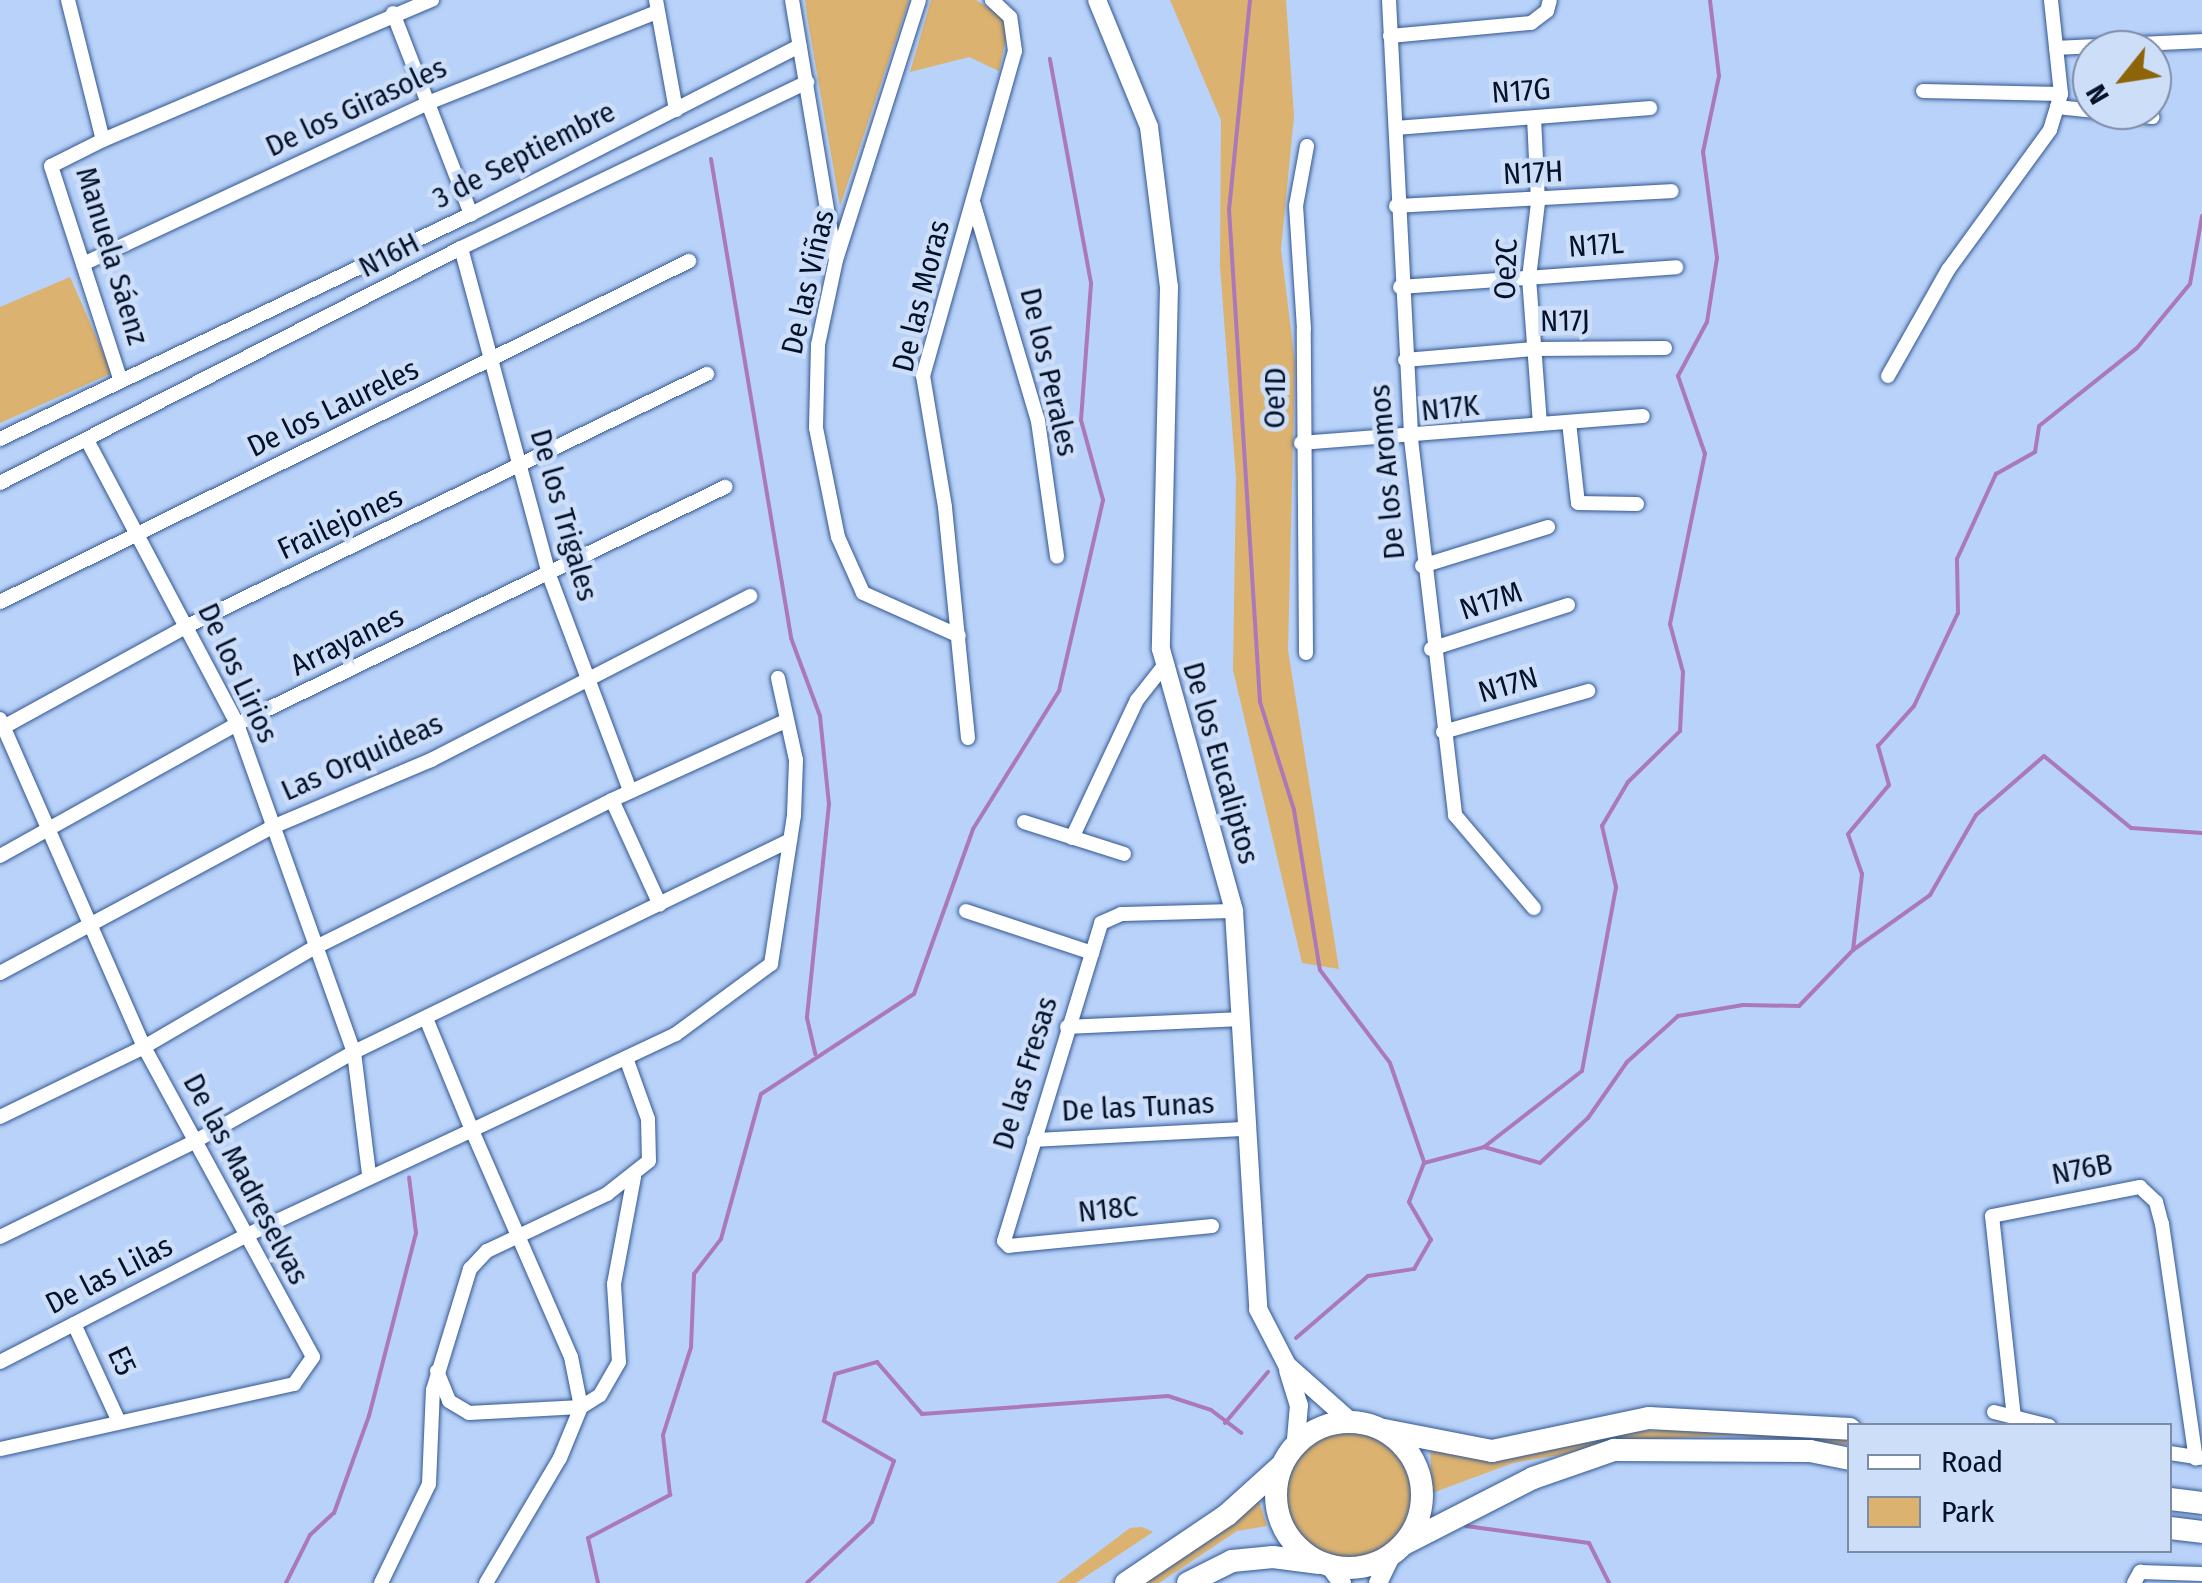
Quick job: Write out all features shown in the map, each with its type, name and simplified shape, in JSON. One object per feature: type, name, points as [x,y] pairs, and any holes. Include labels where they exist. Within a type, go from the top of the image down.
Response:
[{"type":"highway","points":[[1126,1583],[1228,1515],[1280,1466],[1296,1443],[1330,1423],[1350,1420],[1492,1451],[1650,1418],[1847,1428]]},
{"type":"highway","points":[[1384,1430],[1402,1444],[1421,1482],[1422,1504],[1397,1550]]},
{"type":"highway","points":[[1188,1583],[1232,1561],[1274,1557],[1332,1572],[1358,1568],[1533,1478],[1614,1450],[1810,1450],[1847,1458]]},
{"type":"highway","points":[[1280,1466],[1275,1490],[1282,1524],[1304,1553],[1332,1572]]},
{"type":"highway","points":[[2172,1499],[2202,1503]]},
{"type":"highway","points":[[2172,1528],[2202,1532]]},
{"type":"street","name":"Manuela Sáenz","points":[[68,0],[103,140],[51,166],[121,381]]},
{"type":"street","points":[[103,140],[393,13],[432,0]]},
{"type":"street","points":[[792,0],[836,260]]},
{"type":"street","name":"De las Viñas","points":[[919,0],[836,260],[815,388],[816,428],[838,536],[863,593],[959,636]]},
{"type":"street","name":"De las Moras","points":[[968,738],[959,636],[923,376],[1016,51],[1010,17],[992,0]]},
{"type":"street","name":"De los Eucaliptos","points":[[1097,0],[1149,127],[1170,287],[1163,667],[1234,912],[1258,1309],[1286,1364],[1300,1405],[1296,1443]]},
{"type":"street","name":"De los Aromos","points":[[1389,0],[1400,287],[1411,439],[1422,566],[1455,815],[1534,908]]},
{"type":"street","points":[[1390,36],[1531,23],[1548,11],[1550,0]]},
{"type":"street","points":[[1888,376],[1948,270],[2050,130],[2059,101],[2050,0]]},
{"type":"street","points":[[656,6],[676,110]]},
{"type":"street","name":"De los Girasoles","points":[[83,264],[428,102],[656,6]]},
{"type":"street","points":[[393,13],[471,214]]},
{"type":"street","points":[[2056,48],[2202,41]]},
{"type":"street","name":"3 de Septiembre","points":[[0,439],[471,214],[800,46]]},
{"type":"street","name":"N16H","points":[[0,484],[461,248],[807,82]]},
{"type":"street","points":[[1923,91],[2072,103]]},
{"type":"street","name":"N17G","points":[[1396,128],[1650,108]]},
{"type":"street","name":"Oe2C","points":[[1534,118],[1538,202],[1529,278],[1541,423]]},
{"type":"street","name":"Oe1D","points":[[1306,653],[1301,443],[1304,329],[1296,206],[1307,146]]},
{"type":"street","name":"N17H","points":[[1396,206],[1538,202],[1672,191]]},
{"type":"street","name":"De los Perales","points":[[974,204],[1038,421],[1057,557]]},
{"type":"street","name":"De los Trigales","points":[[461,248],[550,574],[630,791]]},
{"type":"street","name":"De los Laureles","points":[[0,602],[689,261]]},
{"type":"street","name":"N17L","points":[[1400,287],[1676,268]]},
{"type":"street","name":"N17J","points":[[1406,360],[1534,349],[1666,348]]},
{"type":"street","name":"Frailejones","points":[[1,725],[187,626],[520,468],[707,374]]},
{"type":"street","name":"N17K","points":[[1301,443],[1411,439],[1541,423],[1643,416]]},
{"type":"street","points":[[1569,422],[1578,503],[1638,504]]},
{"type":"street","name":"De los Lirios","points":[[88,442],[237,724],[312,949],[354,1052],[370,1174]]},
{"type":"street","name":"Arrayanes","points":[[0,856],[51,832],[237,724],[725,487]]},
{"type":"street","points":[[1422,566],[1548,527]]},
{"type":"street","name":"Las Orquideas","points":[[0,973],[270,828],[431,760],[750,596]]},
{"type":"street","name":"N17M","points":[[1432,648],[1568,605]]},
{"type":"street","points":[[1072,838],[1136,700],[1163,667]]},
{"type":"street","points":[[242,1237],[676,1034],[771,964],[790,840],[796,760],[778,678]]},
{"type":"street","name":"N17N","points":[[1443,732],[1588,691]]},
{"type":"street","points":[[0,1117],[144,1047],[312,949],[630,791],[785,721]]},
{"type":"street","name":"De las Madreselvas","points":[[0,1449],[294,1384],[308,1371],[313,1357],[242,1237],[144,1047],[95,925],[1,725]]},
{"type":"street","points":[[612,800],[660,904]]},
{"type":"street","points":[[1024,822],[1124,854]]},
{"type":"street","points":[[0,1237],[192,1144],[354,1052],[426,1021],[790,840]]},
{"type":"street","points":[[966,911],[1092,954]]},
{"type":"street","name":"De las Fresas","points":[[1009,1246],[1004,1241],[1067,1027],[1108,917],[1234,912]]},
{"type":"street","points":[[1067,1027],[1241,1019]]},
{"type":"street","points":[[426,1021],[572,1358],[581,1407]]},
{"type":"street","points":[[380,1583],[429,1484],[436,1370],[470,1269],[487,1250],[634,1177],[648,1160],[650,1128],[626,1058]]},
{"type":"street","name":"De las Tunas","points":[[1034,1140],[1245,1129]]},
{"type":"street","points":[[486,1583],[560,1458],[581,1407],[609,1385],[619,1362],[614,1284],[634,1177]]},
{"type":"street","name":"N76B","points":[[2014,1418],[1992,1216],[2140,1187],[2156,1202],[2162,1224],[2199,1458]]},
{"type":"street","name":"N18C","points":[[1009,1246],[1212,1226]]},
{"type":"street","name":"De las Lilas","points":[[0,1362],[242,1237]]},
{"type":"street","name":"E5","points":[[74,1324],[120,1422]]},
{"type":"street","name":"De los Eucaliptos","points":[[1286,1364],[1350,1420]]},
{"type":"street","points":[[436,1370],[449,1401],[468,1413],[581,1407]]},
{"type":"street","points":[[1994,1412],[2036,1423]]},
{"type":"street","points":[[2172,1452],[2199,1458]]},
{"type":"street","points":[[1378,1583],[1397,1550]]},
{"type":"street","points":[[2134,1583],[2140,1572],[2202,1574]]},
{"type":"green space","points":[[805,0],[909,0],[840,206],[807,16]]},
{"type":"green space","points":[[931,0],[976,0],[1003,17],[1007,34],[999,71],[969,57],[910,72]]},
{"type":"green space","points":[[1170,0],[1286,0],[1294,116],[1281,249],[1295,363],[1288,650],[1339,969],[1302,963],[1233,670],[1236,478],[1220,266],[1221,120]]},
{"type":"green space","points":[[70,277],[112,373],[0,423],[0,307]]},
{"type":"green space","points":[[1347,1426],[1372,1431],[1394,1445],[1408,1467],[1413,1492],[1408,1517],[1394,1539],[1372,1553],[1347,1558],[1322,1553],[1300,1539],[1286,1517],[1281,1492],[1286,1467],[1300,1445],[1322,1431]]},
{"type":"green space","points":[[1683,1429],[1847,1436],[1847,1445],[1734,1435],[1652,1439],[1513,1463],[1432,1493],[1430,1442]]},
{"type":"green space","points":[[1255,1489],[1267,1526],[1237,1531],[1159,1583],[1143,1583]]},
{"type":"green space","points":[[1142,1527],[1153,1532],[1076,1583],[1057,1583],[1130,1528]]},
{"type":"waterway","points":[[1250,0],[1229,209],[1260,702],[1294,810],[1320,970],[1390,1063],[1424,1162]]},
{"type":"waterway","points":[[1484,1147],[1582,1071],[1616,887],[1602,826],[1628,782],[1680,731],[1683,672],[1670,624],[1705,454],[1678,376],[1707,322],[1717,258],[1703,152],[1719,76],[1710,0]]},
{"type":"waterway","points":[[598,1583],[588,1538],[670,1495],[663,1435],[691,1347],[694,1274],[721,1239],[761,1094],[914,994],[973,829],[1059,691],[1103,500],[1081,420],[1091,283],[1050,59]]},
{"type":"waterway","points":[[711,159],[791,638],[820,716],[829,804],[807,1018],[815,1054]]},
{"type":"waterway","points":[[1853,950],[1862,874],[1848,834],[1889,785],[1878,746],[1914,706],[1958,613],[1957,559],[1996,474],[2035,452],[2039,426],[2137,348],[2190,284],[2202,216]]},
{"type":"waterway","points":[[1296,1338],[1368,1276],[1414,1269],[1431,1240],[1409,1202],[1424,1163],[1484,1147],[1540,1163],[1588,1118],[1627,1062],[1678,1016],[1743,1005],[1799,1006],[1853,950],[1930,895],[1976,815],[2044,756],[2131,828],[2202,833]]},
{"type":"waterway","points":[[286,1583],[310,1535],[334,1513],[369,1416],[416,1233],[409,1177]]},
{"type":"waterway","points":[[807,1583],[872,1522],[894,1461],[824,1421],[835,1374],[877,1362],[922,1414],[1168,1396],[1211,1410],[1241,1433]]},
{"type":"waterway","points":[[1225,1423],[1268,1372]]},
{"type":"waterway","points":[[1466,1526],[1589,1543],[1609,1583]]}]
